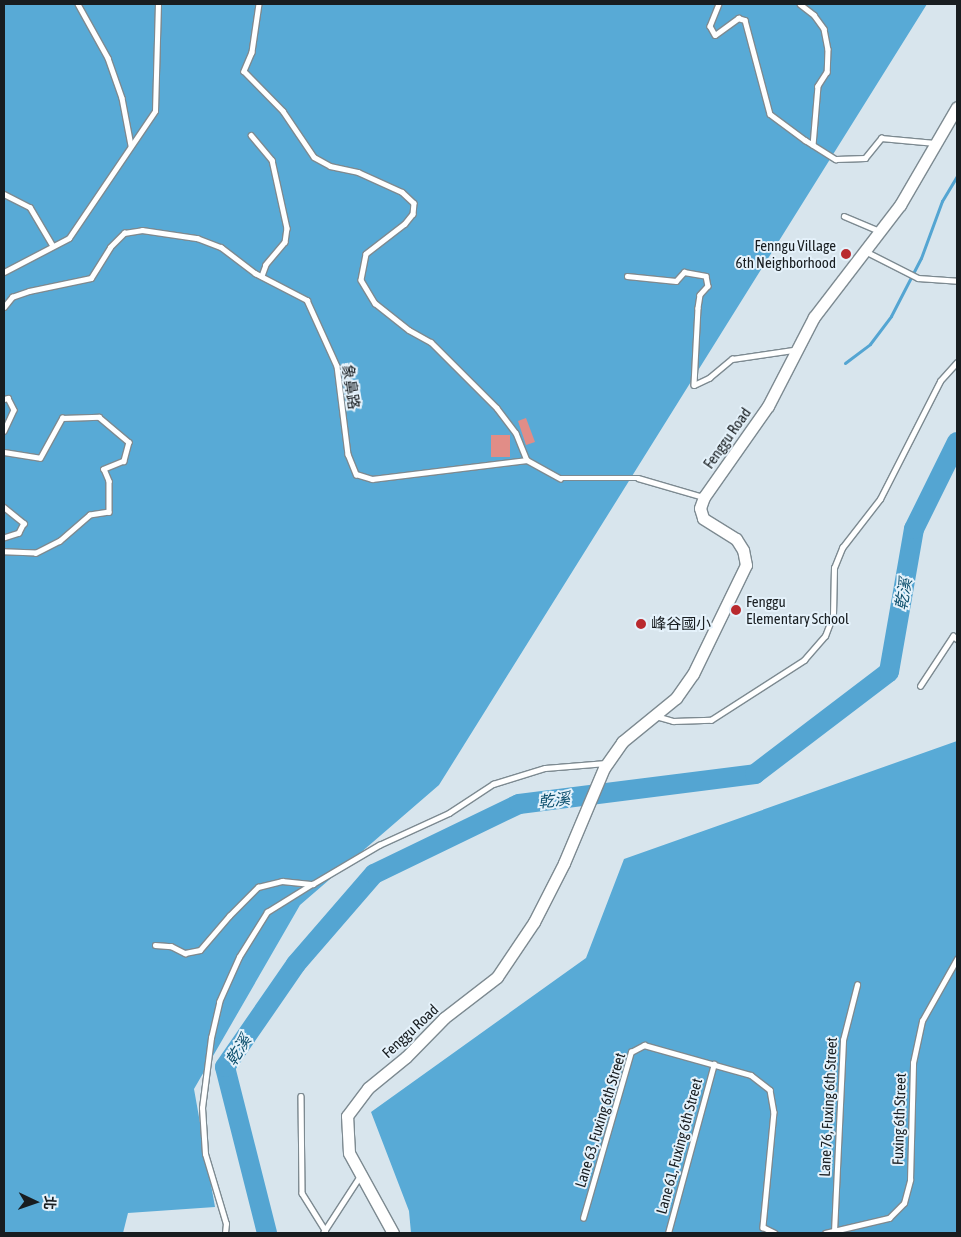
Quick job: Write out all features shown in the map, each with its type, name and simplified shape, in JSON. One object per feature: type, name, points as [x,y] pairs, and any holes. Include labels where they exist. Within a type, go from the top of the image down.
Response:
[{"type":"street","name":"Fenggu Road","points":[[704,497],[738,445],[768,406],[814,317],[881,232],[937,143],[957,107]]},
{"type":"street","points":[[606,766],[622,742],[676,698],[693,674],[746,565],[736,539],[703,518],[700,508],[704,497]]},
{"type":"street","name":"Fenggu Road","points":[[393,1233],[348,1153],[347,1116],[355,1102],[444,1018],[497,977],[534,922],[564,863],[606,766]]},
{"type":"lane","points":[[78,4],[108,58],[122,98],[131,146]]},
{"type":"lane","points":[[4,272],[69,238],[154,111],[158,4]]},
{"type":"lane","points":[[259,4],[252,52],[244,71],[283,112],[314,157],[330,166],[358,172],[402,192],[414,203],[413,214],[405,224],[366,254],[361,280],[374,303],[409,330],[431,342],[497,408],[516,433],[527,460],[560,478],[638,478],[704,497]]},
{"type":"lane","points":[[719,4],[710,26],[716,35],[738,18],[745,20],[770,114],[836,160],[865,158],[881,138],[937,143]]},
{"type":"lane","points":[[800,4],[814,15],[824,29],[828,49],[827,72],[818,86],[813,145]]},
{"type":"lane","points":[[251,135],[272,160],[287,228],[285,242],[266,265],[262,276]]},
{"type":"lane","points":[[4,194],[30,207],[53,246]]},
{"type":"lane","points":[[844,216],[881,232]]},
{"type":"lane","name":"象鼻路","points":[[4,307],[12,297],[29,291],[90,278],[110,246],[124,233],[142,230],[197,238],[220,247],[262,276],[307,300],[337,366],[348,454],[356,474],[372,479],[527,460]]},
{"type":"lane","points":[[867,252],[918,278],[957,281]]},
{"type":"lane","points":[[627,276],[676,281],[684,272],[706,276],[708,286],[700,296],[698,308],[694,386],[709,378],[732,359],[798,350]]},
{"type":"lane","points":[[655,716],[673,721],[711,720],[804,660],[825,636],[833,616],[834,568],[842,548],[880,499],[940,381],[957,362]]},
{"type":"lane","points":[[4,399],[8,398],[14,410],[4,431]]},
{"type":"lane","points":[[4,452],[40,458],[62,418],[100,417],[129,442],[124,461],[104,469],[109,481],[109,512],[90,515],[60,541],[36,553],[4,552]]},
{"type":"lane","points":[[4,507],[24,523],[19,533],[4,538]]},
{"type":"lane","points":[[920,686],[953,636],[957,639]]},
{"type":"lane","points":[[225,1233],[226,1224],[206,1154],[202,1108],[211,1038],[219,1002],[239,957],[267,912],[408,830],[449,813],[493,784],[544,768],[606,766]]},
{"type":"lane","points":[[155,944],[171,946],[185,954],[200,950],[229,916],[258,887],[282,881],[313,884]]},
{"type":"lane","name":"Fuxing 6th Street","points":[[825,1233],[889,1218],[904,1203],[910,1180],[913,1063],[922,1021],[957,959]]},
{"type":"lane","name":"Lane 76, Fuxing 6th Street","points":[[834,1232],[843,1040],[857,985]]},
{"type":"lane","name":"Lane 63, Fuxing 6th Street","points":[[583,1218],[631,1052],[644,1045],[714,1064]]},
{"type":"lane","points":[[714,1064],[751,1075],[770,1090],[774,1112],[763,1227],[775,1233]]},
{"type":"lane","name":"Lane 61, Fuxing 6th Street","points":[[668,1233],[714,1064]]},
{"type":"lane","points":[[300,1096],[302,1193],[324,1231],[361,1175]]},
{"type":"shaded area","points":[[4,4],[927,4],[439,785],[300,905],[194,1089],[215,1207],[128,1213],[123,1233],[4,1233]]},
{"type":"shaded area","points":[[957,741],[957,1233],[411,1233],[409,1211],[371,1112],[586,958],[624,859]]},
{"type":"building","points":[[526,418],[535,442],[526,445],[518,421]]},
{"type":"building","points":[[491,435],[510,435],[510,457],[491,457]]},
{"type":"waterway","points":[[845,363],[870,344],[891,316],[921,258],[942,201],[957,176]]},
{"type":"waterway","name":"乾溪","points":[[267,1233],[225,1067],[296,964],[374,874],[519,804],[755,774],[889,672],[914,529],[957,442]]},
{"type":"place","name":"Fenngu Village 6th Neighborhood","points":[[846,254]]},
{"type":"place","name":"Fenggu Elementary School","points":[[736,610]]},
{"type":"place","name":"峰谷國小","points":[[641,624]]}]
